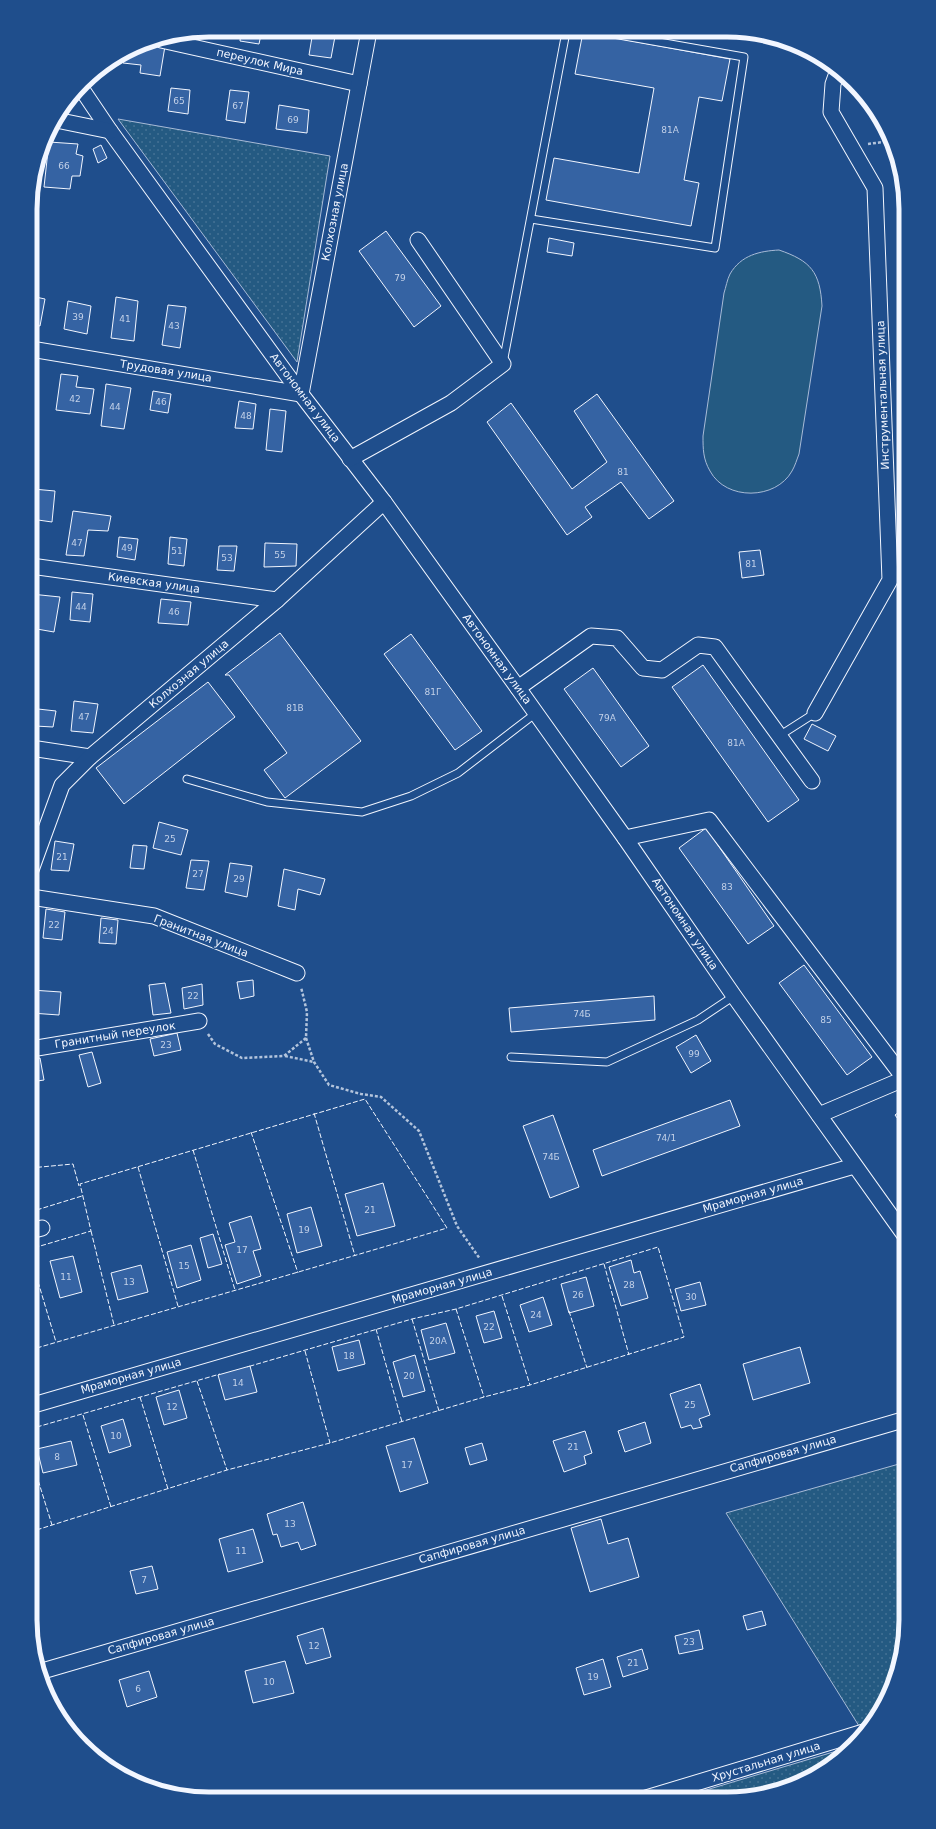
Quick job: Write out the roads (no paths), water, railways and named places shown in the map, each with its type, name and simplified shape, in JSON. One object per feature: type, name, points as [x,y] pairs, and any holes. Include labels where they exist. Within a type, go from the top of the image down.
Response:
[{"type":"street","name":"Колхозная улица","points":[[301,394],[368,37]]},
{"type":"street","name":"переулок Мира","points":[[169,42],[359,84]]},
{"type":"street","name":"Инструментальная улица","points":[[815,713],[890,580],[875,188],[831,112],[833,84],[836,76]]},
{"type":"street","name":"Автономная улица","points":[[83,92],[110,131],[301,394],[384,502],[536,713],[625,838],[734,996],[899,1227]]},
{"type":"street","points":[[61,121],[110,131]]},
{"type":"street","points":[[350,459],[450,403],[503,364],[418,240]]},
{"type":"street","name":"Трудовая улица","points":[[37,350],[301,394]]},
{"type":"street","name":"Колхозная улица","points":[[37,854],[62,785],[90,757],[277,600],[384,502]]},
{"type":"street","name":"Киевская улица","points":[[37,567],[277,600]]},
{"type":"street","points":[[518,688],[591,636],[617,638],[643,668],[662,670],[698,645],[715,647],[812,781]]},
{"type":"street","points":[[37,749],[90,757]]},
{"type":"street","points":[[625,838],[709,820],[899,1070]]},
{"type":"street","name":"Гранитная улица","points":[[37,898],[154,916],[297,973]]},
{"type":"street","name":"Гранитный переулок","points":[[37,1048],[199,1021]]},
{"type":"street","points":[[819,1115],[899,1081]]},
{"type":"street","name":"Мраморная улица","points":[[37,1404],[854,1166]]},
{"type":"street","name":"Сапфировая улица","points":[[45,1670],[899,1421]]},
{"type":"street","name":"Хрустальная улица","points":[[666,1792],[855,1735]]},
{"type":"lane","points":[[503,364],[565,37]]},
{"type":"lane","points":[[531,219],[715,248],[744,57],[630,37]]},
{"type":"lane","points":[[187,779],[267,802],[362,812],[411,796],[458,773],[536,713]]},
{"type":"lane","points":[[779,736],[815,713]]},
{"type":"lane","points":[[511,1057],[607,1062],[698,1020],[734,996]]}]
